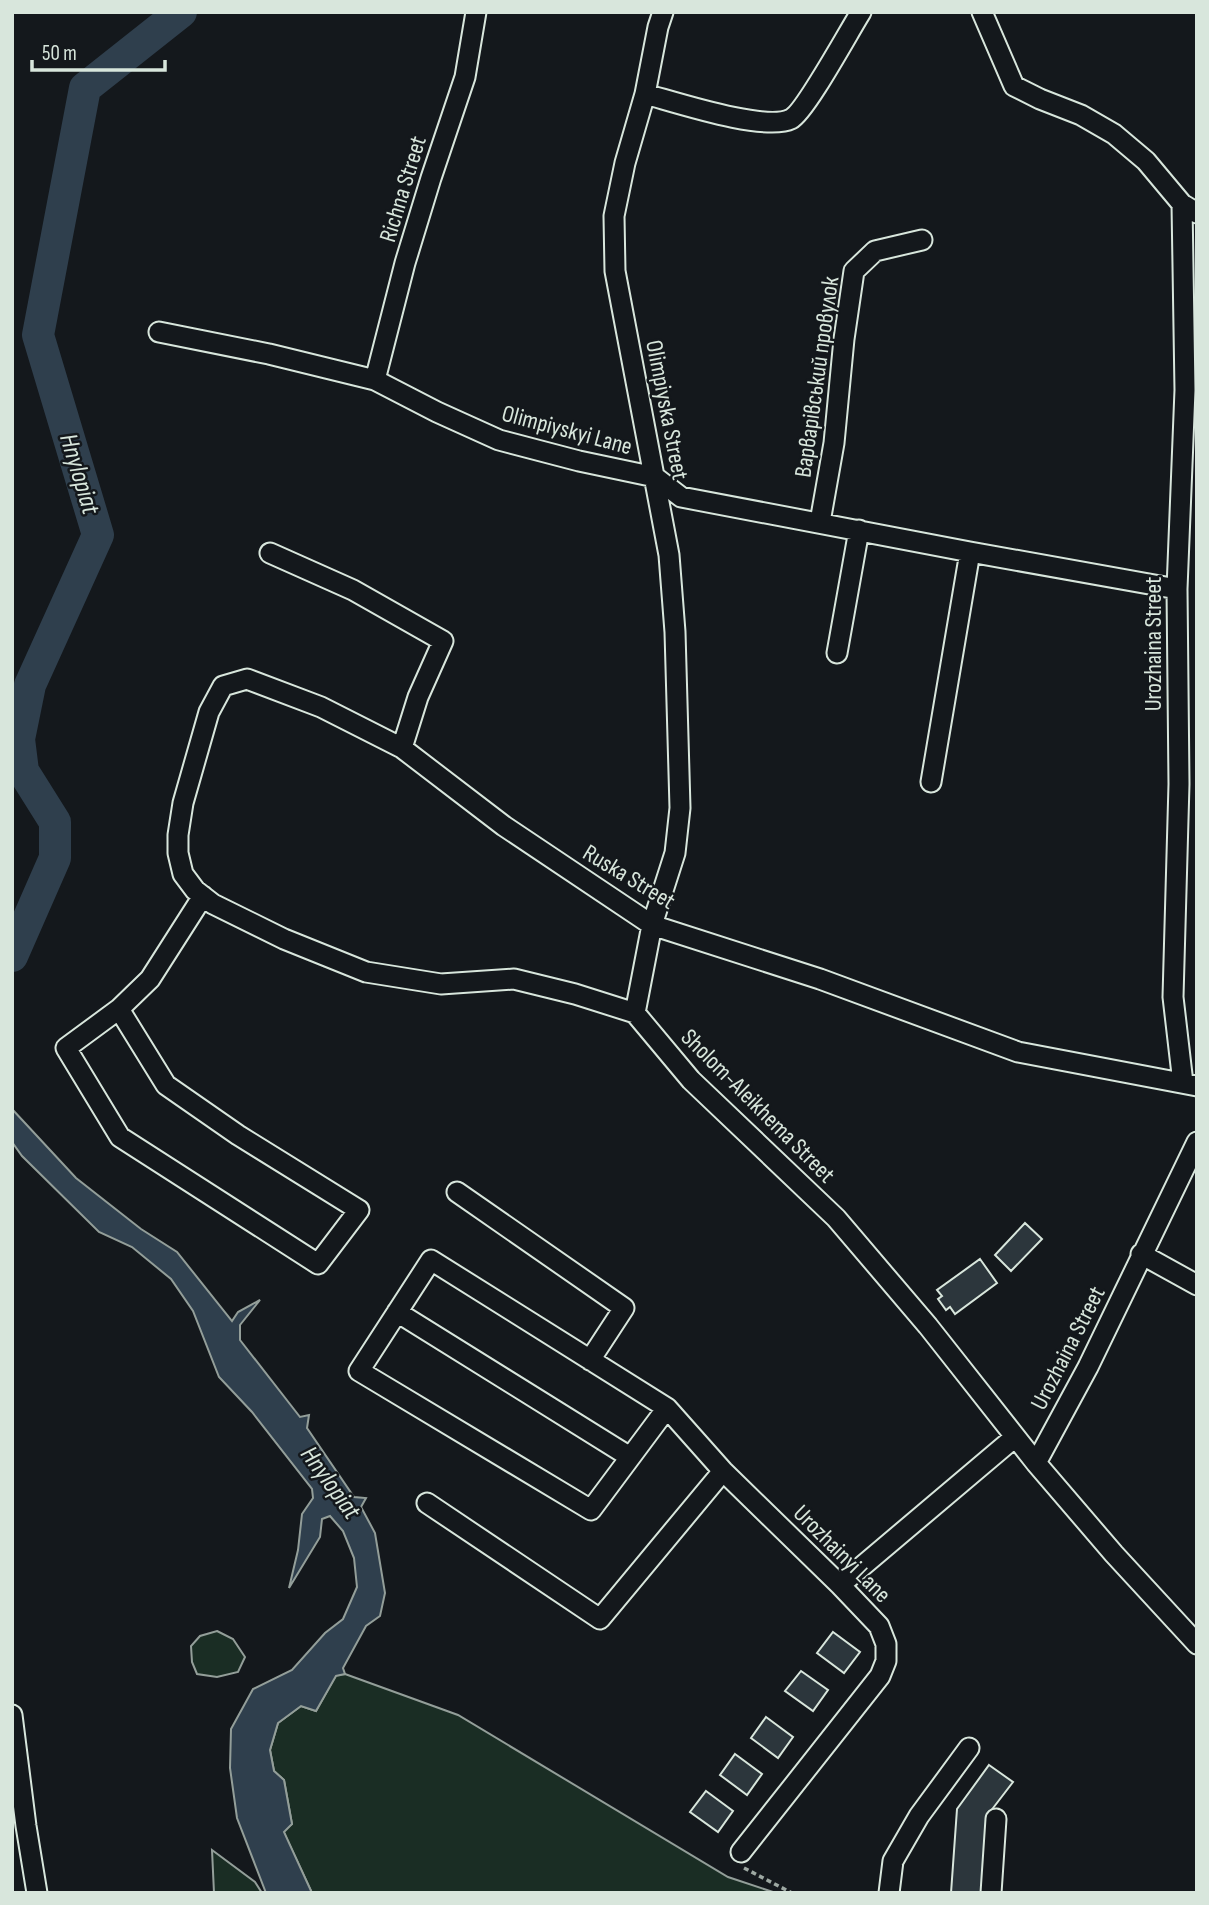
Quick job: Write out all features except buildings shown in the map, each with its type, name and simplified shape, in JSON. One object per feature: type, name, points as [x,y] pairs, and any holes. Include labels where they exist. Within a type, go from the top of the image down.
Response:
[{"type":"street","name":"Richna Street","points":[[375,380],[405,263],[465,77],[476,12]]},
{"type":"street","name":"Olimpiyska Street","points":[[635,1013],[652,925],[675,853],[680,808],[675,632],[669,555],[615,271],[614,216],[663,12]]},
{"type":"street","points":[[645,94],[744,119],[772,124],[790,120],[812,93],[861,12]]},
{"type":"street","points":[[982,12],[1014,86],[1082,115],[1114,134],[1146,161],[1189,209]]},
{"type":"street","name":"Urozhaina Street","points":[[1189,209],[1177,589],[1179,784],[1173,998],[1190,1085]]},
{"type":"street","name":"Варварівський провулок","points":[[820,522],[834,443],[854,271],[875,251],[922,240]]},
{"type":"street","name":"Olimpiyskyi Lane","points":[[159,332],[269,354],[375,380],[499,440],[655,477],[681,497],[1177,589]]},
{"type":"street","points":[[837,653],[859,530]]},
{"type":"street","points":[[931,782],[970,552]]},
{"type":"street","points":[[270,553],[354,590],[443,641],[418,697],[402,748],[321,707],[259,683],[247,679],[223,687],[209,712],[183,803],[178,835],[178,853],[183,874],[195,890],[212,904],[284,939],[366,972],[441,984],[514,979],[635,1013]]},
{"type":"street","name":"Ruska Street","points":[[402,748],[504,826],[652,925],[820,979],[1018,1052],[1190,1085]]},
{"type":"street","points":[[119,1009],[166,1085],[238,1135],[359,1210],[318,1264],[120,1137],[66,1048],[119,1009],[150,979],[203,896]]},
{"type":"street","name":"Sholom-Aleikhema Street","points":[[635,1013],[691,1080],[836,1217],[928,1326],[1036,1463],[1114,1554],[1197,1644]]},
{"type":"street","name":"Urozhaina Street","points":[[1036,1463],[1088,1367],[1197,1142]]},
{"type":"street","points":[[457,1192],[624,1308],[590,1360]]},
{"type":"street","points":[[1141,1254],[1197,1285]]},
{"type":"street","name":"Urozhainyi Lane","points":[[397,1311],[431,1260],[667,1408],[723,1471],[879,1626],[886,1644],[886,1661],[880,1676],[741,1852]]},
{"type":"street","points":[[631,1457],[397,1311],[359,1371],[591,1510],[631,1457],[667,1408]]},
{"type":"street","points":[[840,1586],[1015,1437]]},
{"type":"street","points":[[427,1503],[600,1619],[723,1471]]},
{"type":"street","points":[[12,1715],[19,1827],[37,1893]]},
{"type":"street","points":[[889,1893],[893,1861],[919,1816],[970,1748]]},
{"type":"street","points":[[991,1893],[996,1819]]},
{"type":"path","points":[[741,1852],[735,1864],[792,1893]]},
{"type":"green space","points":[[217,1631],[233,1639],[245,1657],[238,1672],[217,1677],[197,1674],[192,1662],[191,1646],[200,1636]]},
{"type":"green space","points":[[345,1674],[458,1715],[728,1877],[776,1893],[312,1893],[283,1831],[292,1824],[284,1780],[274,1771],[270,1750],[278,1723],[301,1706],[316,1711],[336,1675]]},
{"type":"green space","points":[[212,1850],[255,1882],[262,1893],[214,1893]]},
{"type":"water","points":[[12,1109],[76,1178],[141,1229],[177,1252],[232,1321],[238,1312],[260,1300],[240,1325],[240,1340],[300,1417],[309,1415],[307,1428],[354,1497],[366,1498],[361,1507],[375,1533],[385,1593],[380,1616],[366,1626],[343,1668],[345,1674],[336,1676],[316,1711],[301,1706],[278,1723],[270,1750],[274,1771],[284,1780],[292,1824],[284,1832],[312,1893],[266,1893],[237,1818],[230,1768],[231,1729],[253,1689],[292,1670],[325,1633],[343,1619],[357,1587],[354,1558],[343,1531],[330,1516],[322,1519],[320,1537],[289,1588],[298,1550],[302,1514],[313,1498],[312,1489],[252,1412],[219,1377],[193,1311],[171,1279],[132,1247],[99,1232],[22,1156],[12,1142]]},
{"type":"waterway","name":"Hnylopiat","points":[[12,956],[55,858],[55,822],[23,771],[19,739],[30,685],[98,535],[38,335],[85,88],[181,12]]}]
